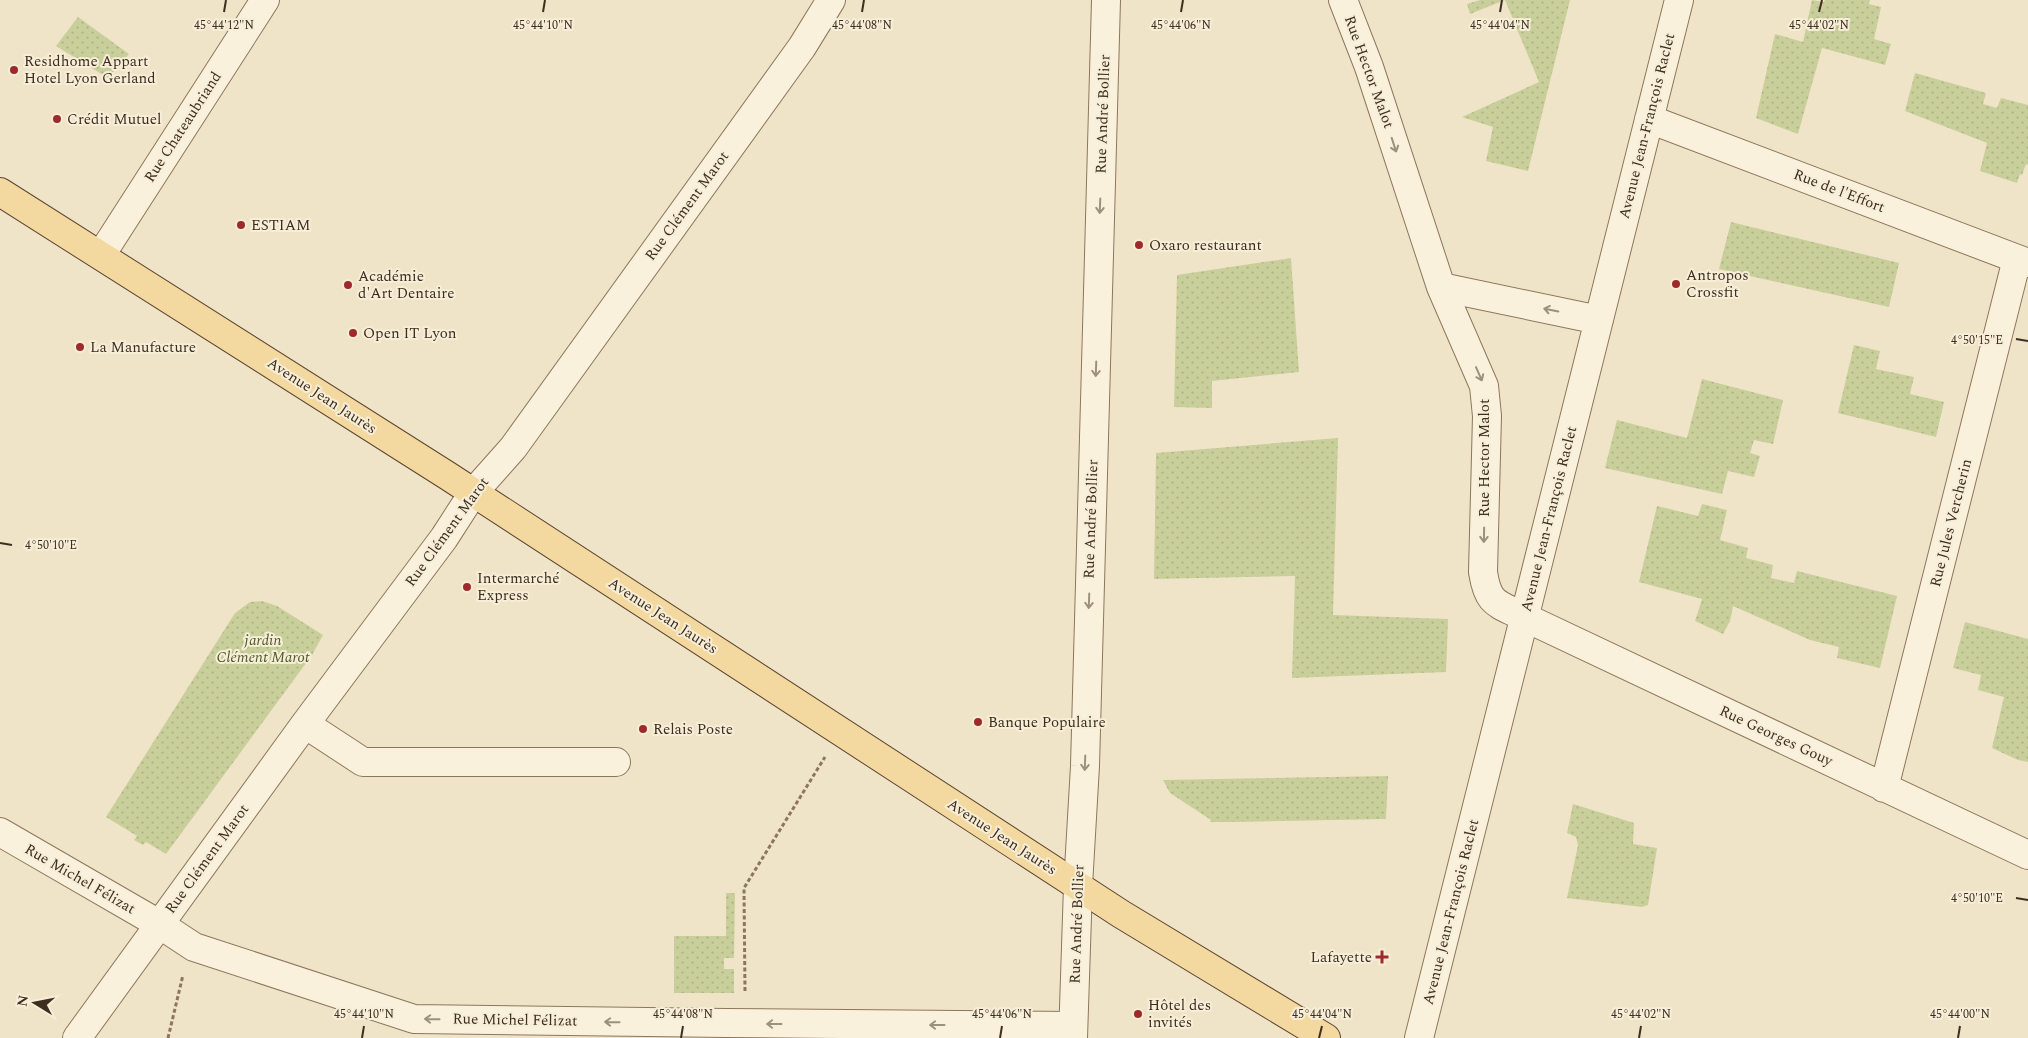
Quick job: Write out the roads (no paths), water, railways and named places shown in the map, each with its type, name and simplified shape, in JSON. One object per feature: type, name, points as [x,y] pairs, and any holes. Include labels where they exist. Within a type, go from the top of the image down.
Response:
[{"type":"main road","name":"Avenue Jean Jaurès","points":[[0,192],[473,493],[1078,886],[1326,1038]]},
{"type":"street","name":"Rue Chateaubriand","points":[[101,255],[265,0]]},
{"type":"street","name":"Rue Clément Marot","points":[[77,1038],[305,724],[444,538],[473,493],[513,448],[802,47],[831,0]]},
{"type":"street","name":"Rue André Bollier","points":[[1073,1032],[1084,766],[1106,0]]},
{"type":"street","name":"Rue Hector Malot","points":[[1343,0],[1368,67],[1441,287],[1484,386],[1487,416],[1483,572],[1486,591],[1496,603],[1524,617]]},
{"type":"street","name":"Avenue Jean-François Raclet","points":[[1419,1038],[1679,0]]},
{"type":"street","name":"Rue de l'Effort","points":[[1649,119],[2023,261]]},
{"type":"street","name":"Rue Jules Vercherin","points":[[1884,788],[2023,261]]},
{"type":"street","points":[[1441,287],[1599,320]]},
{"type":"street","name":"Rue Georges Gouy","points":[[1524,617],[2028,855]]},
{"type":"street","points":[[305,724],[363,762],[616,762]]},
{"type":"street","name":"Rue Michel Félizat","points":[[0,832],[159,924],[194,947],[414,1019],[1073,1032]]},
{"type":"place","name":"Residhome Appart Hotel Lyon Gerland","points":[[14,70]]},
{"type":"place","name":"Crédit Mutuel","points":[[57,119]]},
{"type":"place","name":"ESTIAM","points":[[241,225]]},
{"type":"place","name":"Oxaro restaurant","points":[[1139,245]]},
{"type":"place","name":"Antropos Crossfit","points":[[1676,284]]},
{"type":"place","name":"Académie d'Art Dentaire","points":[[348,285]]},
{"type":"place","name":"Open IT Lyon","points":[[353,333]]},
{"type":"place","name":"La Manufacture","points":[[80,347]]},
{"type":"place","name":"Intermarché Express","points":[[467,587]]},
{"type":"place","name":"Banque Populaire","points":[[978,722]]},
{"type":"place","name":"Relais Poste","points":[[643,729]]},
{"type":"place","name":"Lafayette","points":[[1382,957]]},
{"type":"place","name":"Hôtel des invités","points":[[1138,1014]]},
{"type":"park label","name":"jardin Clément Marot","points":[[263,648]]}]
